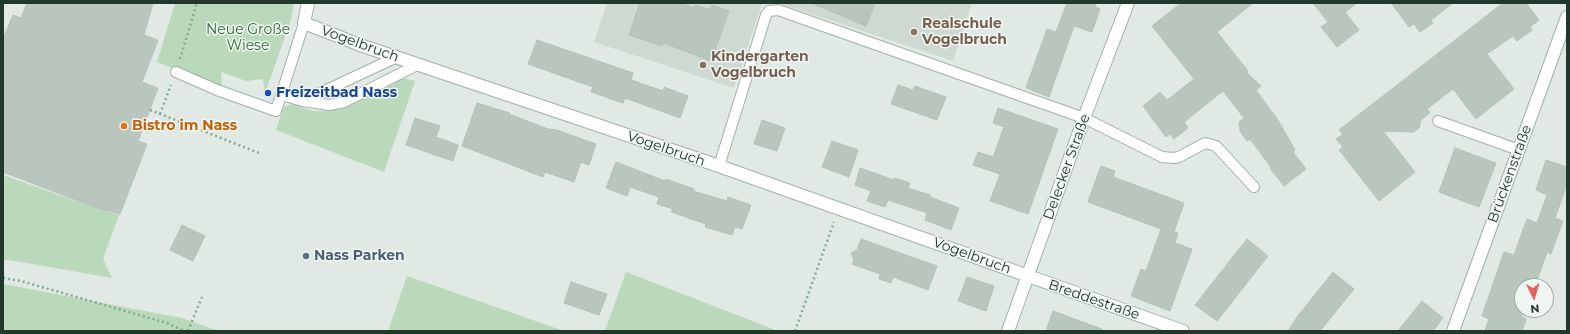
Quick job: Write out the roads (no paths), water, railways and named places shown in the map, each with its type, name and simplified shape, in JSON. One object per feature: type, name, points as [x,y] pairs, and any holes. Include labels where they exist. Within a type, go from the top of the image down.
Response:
[{"type":"street","points":[[304,23],[308,3]]},
{"type":"street","name":"Delecker Straße","points":[[1008,331],[1084,118],[1128,3]]},
{"type":"street","name":"Brückenstraße","points":[[1453,331],[1567,16]]},
{"type":"street","name":"Vogelbruch","points":[[304,23],[397,57],[719,166],[1028,276]]},
{"type":"street","name":"Breddestraße","points":[[1028,276],[1183,331]]},
{"type":"lane","points":[[719,166],[766,15],[769,11],[778,10],[1084,118],[1162,157],[1179,157],[1205,144],[1216,146],[1254,187]]},
{"type":"lane","points":[[176,72],[217,90],[276,111],[304,23]]},
{"type":"lane","points":[[303,101],[397,57]]},
{"type":"lane","points":[[282,95],[303,101],[329,105],[344,102],[419,64]]},
{"type":"lane","points":[[1438,121],[1519,150]]},
{"type":"place","name":"Realschule Vogelbruch","points":[[914,32]]},
{"type":"place","name":"Kindergarten Vogelbruch","points":[[703,65]]},
{"type":"place","name":"Freizeitbad Nass","points":[[268,93]]},
{"type":"place","name":"Bistro im Nass","points":[[124,126]]},
{"type":"place","name":"Nass Parken","points":[[306,256]]},
{"type":"park label","name":"Neue Große Wiese","points":[[248,38]]}]
